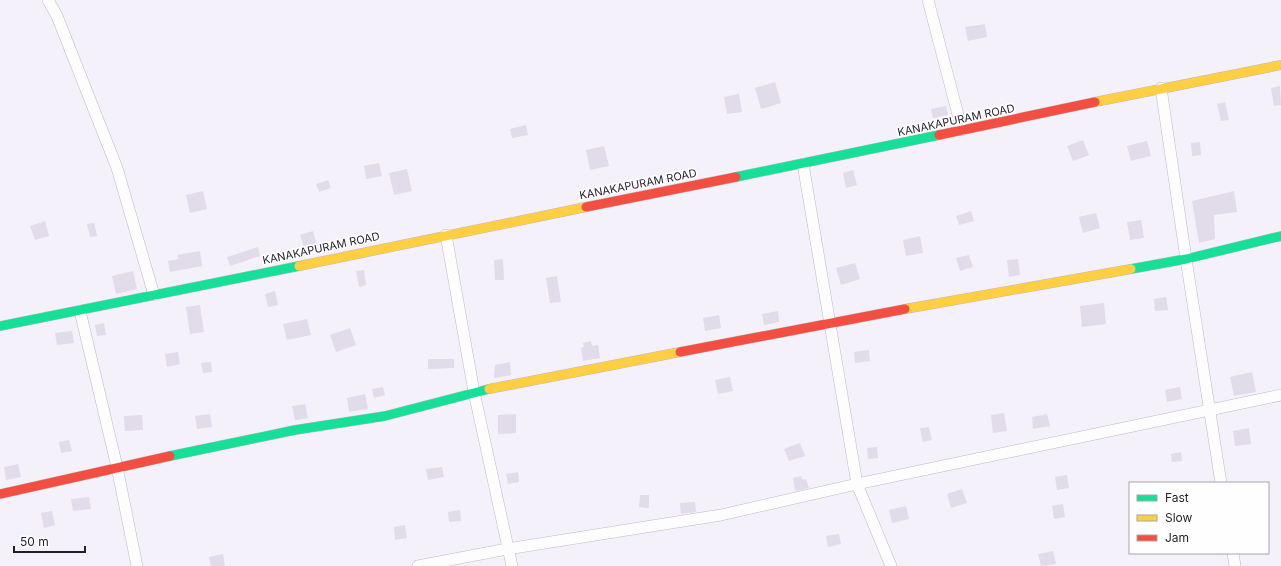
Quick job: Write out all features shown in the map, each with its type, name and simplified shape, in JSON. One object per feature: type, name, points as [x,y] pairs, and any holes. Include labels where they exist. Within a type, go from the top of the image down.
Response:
[{"type":"street","points":[[48,0],[57,16],[117,168],[154,295]]},
{"type":"street","points":[[928,0],[962,130]]},
{"type":"street","name":"KANAKAPURAM ROAD","points":[[0,326],[803,164],[1161,88],[1281,65]]},
{"type":"street","points":[[1161,88],[1221,482]]},
{"type":"street","points":[[803,164],[831,322],[857,484],[891,566]]},
{"type":"street","points":[[446,235],[474,392],[507,550],[512,566]]},
{"type":"street","points":[[0,494],[117,467],[295,430],[385,416],[474,392],[831,322],[1186,259],[1281,236]]},
{"type":"street","points":[[80,311],[117,467],[137,566]]},
{"type":"street","points":[[418,566],[721,515],[857,484],[1281,395]]},
{"type":"street","points":[[1233,554],[1235,566]]},
{"type":"building","points":[[985,24],[987,37],[968,41],[965,27]]},
{"type":"building","points":[[775,82],[781,103],[761,109],[755,88]]},
{"type":"building","points":[[1280,86],[1281,105],[1274,106],[1271,88]]},
{"type":"building","points":[[739,94],[742,112],[727,114],[724,97]]},
{"type":"building","points":[[1225,102],[1229,120],[1221,121],[1217,104]]},
{"type":"building","points":[[946,106],[948,115],[933,118],[931,109]]},
{"type":"building","points":[[526,125],[528,135],[512,138],[510,129]]},
{"type":"building","points":[[1083,140],[1089,155],[1073,161],[1067,146]]},
{"type":"building","points":[[1147,141],[1151,156],[1131,161],[1127,146]]},
{"type":"building","points":[[1200,142],[1201,155],[1192,156],[1191,143]]},
{"type":"building","points":[[604,146],[609,166],[590,170],[586,150]]},
{"type":"building","points":[[379,163],[382,176],[366,179],[364,166]]},
{"type":"building","points":[[407,169],[412,191],[394,195],[389,173]]},
{"type":"building","points":[[853,170],[857,185],[846,188],[843,173]]},
{"type":"building","points":[[328,180],[331,188],[319,192],[316,184]]},
{"type":"building","points":[[203,191],[207,209],[190,213],[186,195]]},
{"type":"building","points":[[1234,191],[1237,212],[1214,215],[1215,239],[1199,243],[1192,201]]},
{"type":"building","points":[[971,211],[974,221],[959,225],[956,216]]},
{"type":"building","points":[[1096,213],[1100,228],[1083,233],[1079,217]]},
{"type":"building","points":[[1141,220],[1144,238],[1130,240],[1127,222]]},
{"type":"building","points":[[45,221],[49,236],[35,240],[30,226]]},
{"type":"building","points":[[94,223],[97,236],[90,237],[87,224]]},
{"type":"building","points":[[313,231],[318,249],[305,252],[300,235]]},
{"type":"building","points":[[920,236],[923,253],[906,256],[903,240]]},
{"type":"building","points":[[258,247],[260,256],[230,266],[227,257]]},
{"type":"building","points":[[200,251],[202,266],[170,272],[168,261],[178,259],[177,255]]},
{"type":"building","points":[[969,255],[973,267],[960,271],[956,258]]},
{"type":"building","points":[[503,259],[504,280],[495,280],[494,260]]},
{"type":"building","points":[[1018,259],[1020,275],[1009,277],[1007,260]]},
{"type":"building","points":[[855,263],[860,279],[841,285],[836,268]]},
{"type":"building","points":[[364,270],[366,285],[359,287],[356,271]]},
{"type":"building","points":[[133,271],[137,289],[116,294],[112,276]]},
{"type":"building","points":[[557,276],[561,302],[550,303],[546,278]]},
{"type":"building","points":[[275,291],[278,305],[268,307],[265,294]]},
{"type":"building","points":[[1166,297],[1168,310],[1155,311],[1154,299]]},
{"type":"building","points":[[1104,303],[1106,324],[1082,327],[1080,306]]},
{"type":"building","points":[[200,305],[204,332],[190,334],[186,307]]},
{"type":"building","points":[[778,311],[779,322],[764,325],[762,314]]},
{"type":"building","points":[[719,315],[721,328],[705,331],[703,318]]},
{"type":"building","points":[[307,319],[311,335],[287,340],[283,324]]},
{"type":"building","points":[[104,323],[106,335],[97,336],[95,325]]},
{"type":"building","points":[[350,328],[356,345],[336,352],[330,335]]},
{"type":"building","points":[[72,331],[74,343],[57,345],[55,333]]},
{"type":"building","points":[[591,341],[592,346],[598,345],[600,358],[583,361],[581,348],[584,347],[583,343]]},
{"type":"building","points":[[869,350],[870,361],[855,363],[854,352]]},
{"type":"building","points":[[178,352],[180,364],[167,367],[165,354]]},
{"type":"building","points":[[428,359],[454,359],[454,368],[428,369]]},
{"type":"building","points":[[211,362],[212,372],[203,373],[201,363]]},
{"type":"building","points":[[510,362],[511,375],[494,378],[495,365]]},
{"type":"building","points":[[1252,372],[1256,392],[1234,396],[1230,377]]},
{"type":"building","points":[[730,377],[733,391],[718,394],[715,380]]},
{"type":"building","points":[[383,387],[385,395],[374,398],[372,389]]},
{"type":"building","points":[[1180,387],[1182,399],[1167,402],[1165,390]]},
{"type":"building","points":[[365,394],[368,409],[349,412],[347,398]]},
{"type":"building","points":[[305,404],[308,418],[295,420],[292,406]]},
{"type":"building","points":[[1004,413],[1007,431],[993,433],[991,415]]},
{"type":"building","points":[[210,414],[212,427],[197,429],[195,416]]},
{"type":"building","points":[[516,414],[516,433],[498,434],[498,415]]},
{"type":"building","points":[[1047,414],[1050,426],[1033,429],[1032,417]]},
{"type":"building","points":[[142,415],[143,430],[125,431],[124,416]]},
{"type":"building","points":[[929,427],[932,440],[923,442],[920,428]]},
{"type":"building","points":[[1249,428],[1251,444],[1235,446],[1233,431]]},
{"type":"building","points":[[69,440],[72,451],[61,453],[59,442]]},
{"type":"building","points":[[800,443],[805,456],[789,461],[784,449]]},
{"type":"building","points":[[877,447],[878,458],[868,459],[867,448]]},
{"type":"building","points":[[1181,452],[1182,461],[1172,462],[1171,454]]},
{"type":"building","points":[[18,464],[21,477],[6,480],[4,467]]},
{"type":"building","points":[[442,467],[444,477],[428,480],[426,469]]},
{"type":"building","points":[[518,472],[519,482],[508,484],[506,474]]},
{"type":"building","points":[[1067,475],[1069,488],[1057,490],[1055,477]]},
{"type":"building","points":[[801,476],[803,480],[806,479],[809,488],[795,491],[793,478]]},
{"type":"building","points":[[962,489],[967,503],[951,508],[947,494]]},
{"type":"building","points":[[640,495],[649,495],[649,508],[639,507]]},
{"type":"building","points":[[89,497],[91,509],[73,511],[71,499]]},
{"type":"building","points":[[695,502],[696,512],[681,514],[680,503]]},
{"type":"building","points":[[1063,504],[1065,517],[1054,519],[1052,506]]},
{"type":"building","points":[[906,506],[909,519],[892,523],[889,510]]},
{"type":"building","points":[[460,510],[461,521],[449,522],[448,512]]},
{"type":"building","points":[[52,511],[55,525],[44,528],[41,513]]},
{"type":"building","points":[[405,525],[407,538],[395,540],[394,527]]},
{"type":"building","points":[[839,534],[841,544],[828,547],[826,536]]},
{"type":"building","points":[[1053,551],[1056,564],[1041,566],[1038,554]]},
{"type":"building","points":[[223,554],[225,566],[211,566],[209,557]]},
{"type":"traffic: fast","points":[[736,177],[939,135]]},
{"type":"traffic: fast","points":[[1131,269],[1186,259],[1281,236]]},
{"type":"traffic: fast","points":[[0,326],[299,266]]},
{"type":"traffic: fast","points":[[170,456],[295,430],[385,416],[489,389]]},
{"type":"traffic: slow","points":[[1095,102],[1281,65]]},
{"type":"traffic: slow","points":[[299,266],[586,207]]},
{"type":"traffic: slow","points":[[905,309],[1131,269]]},
{"type":"traffic: slow","points":[[489,389],[680,352]]},
{"type":"traffic: jam","points":[[939,135],[1095,102]]},
{"type":"traffic: jam","points":[[586,207],[736,177]]},
{"type":"traffic: jam","points":[[680,352],[905,309]]},
{"type":"traffic: jam","points":[[0,494],[170,456]]}]
